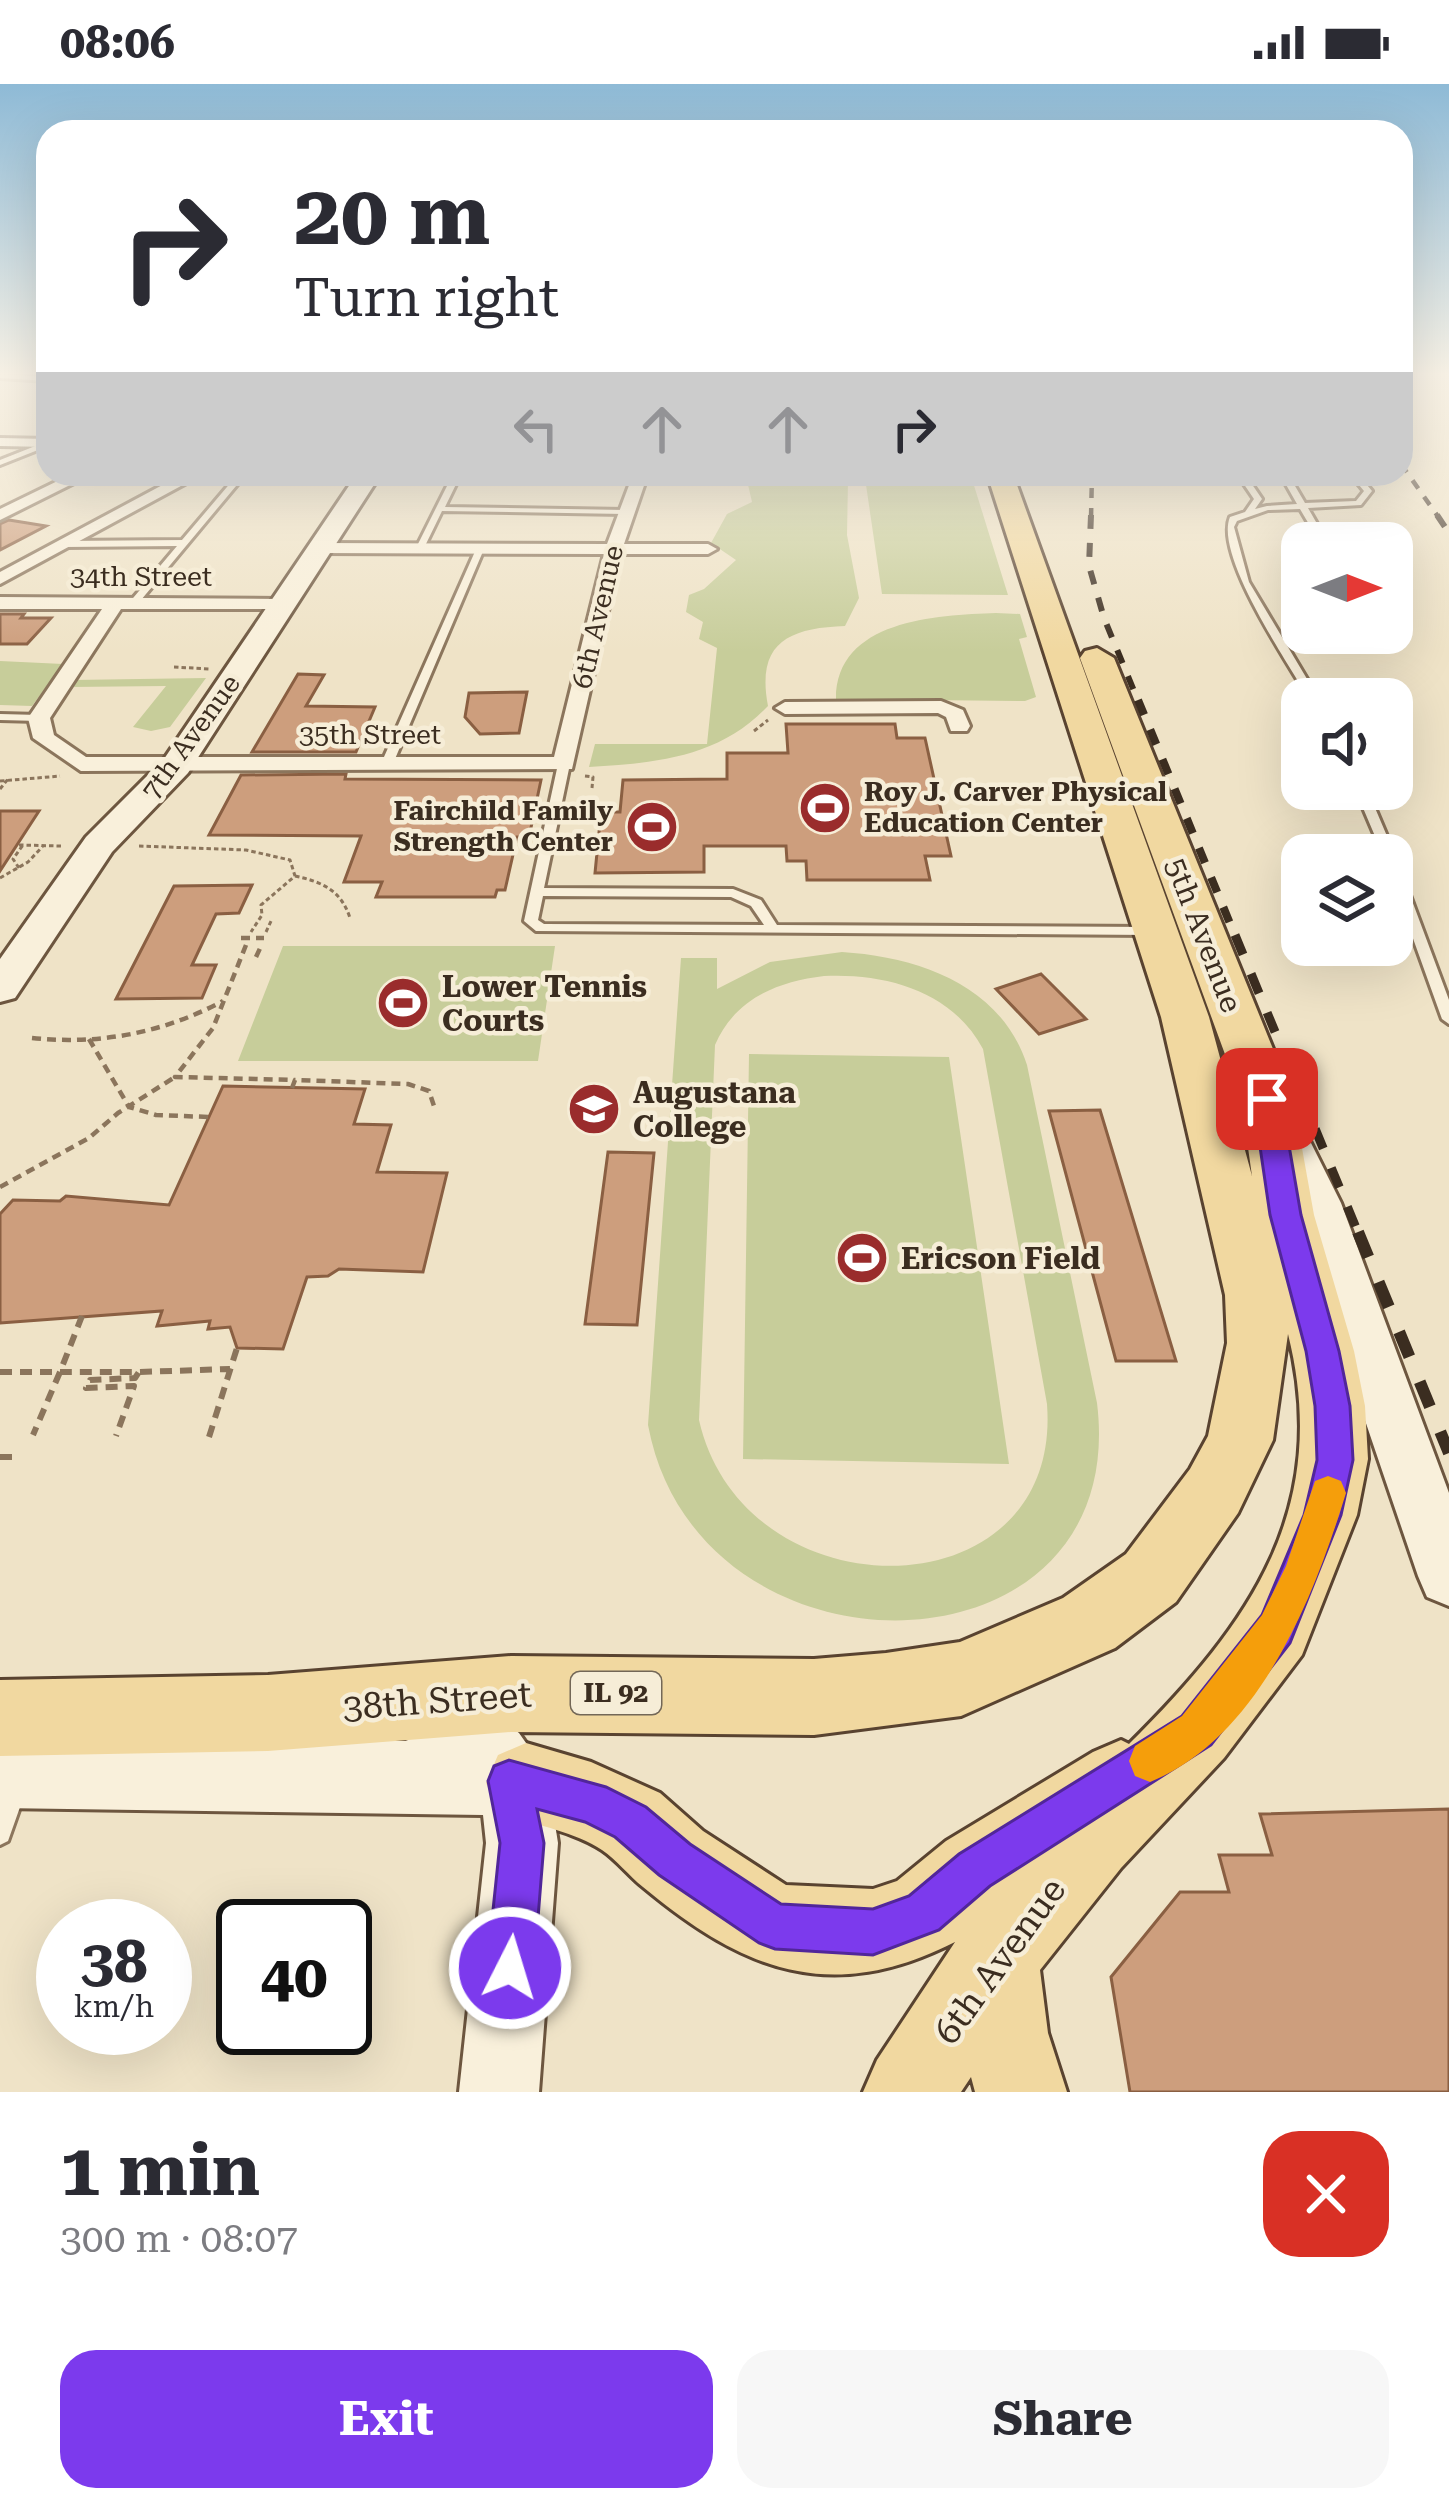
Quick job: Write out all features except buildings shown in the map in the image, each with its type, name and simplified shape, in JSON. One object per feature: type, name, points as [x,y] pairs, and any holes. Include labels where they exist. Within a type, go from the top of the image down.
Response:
[{"type":"main road","name":"5th Avenue","points":[[1004,486],[1194,1049],[1255,1294],[1258,1343],[1240,1440],[1214,1491],[1183,1534]]},
{"type":"main road","name":"5th Avenue","points":[[1032,486],[1267,1099],[1286,1215],[1333,1406],[1335,1460],[1316,1533],[1276,1629],[1197,1731]]},
{"type":"main road","name":"38th Street","points":[[5,1774],[268,1713],[511,1694],[814,1697],[961,1678],[1089,1623],[1151,1578],[1183,1534]]},
{"type":"main road","points":[[518,1782],[591,1802],[631,1822],[674,1860],[775,1927],[873,1932],[923,1914],[975,1870],[1197,1731]]},
{"type":"main road","name":"6th Avenue","points":[[909,2092],[995,1958],[1092,1839],[1197,1731]]},
{"type":"main road","points":[[995,1958],[1003,2033],[1021,2092]]},
{"type":"street","points":[[0,515],[59,486]]},
{"type":"street","points":[[0,579],[173,486]]},
{"type":"street","name":"7th Avenue","points":[[0,989],[99,845],[176,766],[361,486]]},
{"type":"street","name":"6th Avenue","points":[[564,764],[614,549],[635,486]]},
{"type":"street","points":[[319,548],[708,549]]},
{"type":"street","name":"34th Street","points":[[0,603],[281,605]]},
{"type":"street","points":[[39,718],[124,604]]},
{"type":"street","points":[[785,708],[941,707],[956,714],[959,726]]},
{"type":"street","name":"35th Street","points":[[39,718],[44,739],[81,764],[564,764]]},
{"type":"street","points":[[1267,1099],[1316,1203],[1449,1576]]},
{"type":"street","points":[[398,1703],[468,1731],[518,1782],[522,1843],[499,2092]]},
{"type":"street","name":"38th Street","points":[[5,1774],[431,1776],[518,1782]]},
{"type":"lane","points":[[124,604],[232,486]]},
{"type":"lane","points":[[420,548],[452,486]]},
{"type":"lane","points":[[1249,486],[1258,499],[1249,512]]},
{"type":"lane","points":[[1292,486],[1314,522]]},
{"type":"lane","points":[[1302,678],[1245,581],[1230,527],[1233,519],[1249,512],[1358,502],[1368,491],[1364,486]]},
{"type":"lane","points":[[440,509],[625,512]]},
{"type":"lane","points":[[64,544],[184,543]]},
{"type":"lane","points":[[386,766],[480,549]]},
{"type":"lane","points":[[0,717],[39,718]]},
{"type":"lane","points":[[564,764],[531,921],[547,929],[1156,931]]},
{"type":"lane","points":[[536,892],[733,893],[756,902],[774,930]]},
{"type":"lane","points":[[1413,920],[1449,1019]]},
{"type":"path","points":[[174,667],[216,669]]},
{"type":"path","points":[[0,789],[8,779]]},
{"type":"path","points":[[19,868],[14,860],[21,845],[54,846]]},
{"type":"path","points":[[0,878],[43,846]]},
{"type":"path","points":[[141,846],[281,855],[290,860],[296,876]]},
{"type":"path","points":[[296,876],[330,885],[341,895],[350,918]]},
{"type":"path","points":[[251,932],[268,897],[296,876]]},
{"type":"path","points":[[256,957],[272,919]]},
{"type":"path","points":[[241,938],[264,938]]},
{"type":"path","points":[[0,1187],[89,1138],[175,1077],[213,1028],[246,945]]},
{"type":"path","points":[[32,1038],[123,1036],[197,1017],[227,999]]},
{"type":"path","points":[[89,1039],[112,1091],[126,1108],[138,1115],[209,1118]]},
{"type":"path","points":[[175,1077],[408,1084],[429,1091],[434,1106]]},
{"type":"path","points":[[33,1435],[82,1316]]},
{"type":"path","points":[[209,1437],[237,1348]]},
{"type":"path","points":[[0,1372],[230,1369]]},
{"type":"path","points":[[116,1436],[134,1386],[86,1388],[90,1380],[135,1378],[139,1372]]},
{"type":"path","points":[[0,1457],[15,1457]]},
{"type":"green space","points":[[748,486],[848,486],[847,535],[859,598],[845,626],[807,630],[781,643],[767,667],[768,706],[729,737],[662,760],[589,767],[595,744],[707,744],[717,648],[699,639],[703,622],[686,612],[689,595],[704,589],[736,560],[711,543],[727,514],[752,502]]},
{"type":"green space","points":[[866,486],[974,486],[1008,595],[882,594]]},
{"type":"green space","points":[[1020,614],[1027,637],[1019,639],[1036,697],[1025,701],[836,699],[840,673],[871,638],[919,620]]},
{"type":"green space","points":[[0,661],[63,664],[32,706],[0,705]]},
{"type":"green space","points":[[206,678],[170,727],[151,731],[133,727],[166,686],[69,687],[73,680]]},
{"type":"green space","name":"Lower Tennis Courts","points":[[283,946],[555,946],[538,1061],[238,1061]]},
{"type":"green space","points":[[842,952],[928,969],[954,980],[998,1014],[1027,1065],[1097,1403],[1090,1496],[1049,1563],[983,1605],[904,1620],[821,1610],[744,1574],[683,1513],[648,1425],[681,958],[717,958],[717,989],[770,962]],"holes":[[[824,976],[893,982],[935,1000],[970,1029],[983,1049],[1047,1404],[1038,1474],[1006,1524],[956,1554],[896,1566],[833,1558],[775,1531],[728,1485],[699,1420],[715,1045],[734,1016],[774,988]]]},
{"type":"green space","name":"Ericson Field","points":[[749,1054],[949,1057],[1009,1464],[743,1459]]},
{"type":"railway","points":[[1413,481],[1439,518]]},
{"type":"railway","points":[[1091,518],[1092,486]]},
{"type":"railway","points":[[1091,515],[1089,566],[1104,618],[1139,703]]},
{"type":"railway","points":[[1439,518],[1449,533]]},
{"type":"railway","points":[[1138,700],[1236,938]]},
{"type":"railway","points":[[1235,935],[1359,1235]]},
{"type":"railway","points":[[1358,1232],[1449,1453]]},
{"type":"slow traffic","points":[[1150,1761],[1197,1731],[1276,1629],[1304,1570],[1328,1493]]},
{"type":"place","name":"Roy J. Carver Physical Education Center","points":[[825,808]]},
{"type":"place","name":"Fairchild Family Strength Center","points":[[652,827]]},
{"type":"place","name":"Lower Tennis Courts","points":[[403,1003]]},
{"type":"place","name":"Augustana College","points":[[594,1109]]},
{"type":"place","name":"Ericson Field","points":[[862,1258]]},
{"type":"route","points":[[510,1968],[522,1843],[509,1781],[591,1802],[631,1822],[674,1860],[775,1927],[873,1932],[923,1914],[975,1870],[1197,1731],[1276,1629],[1304,1570],[1335,1460],[1333,1406],[1323,1351],[1286,1215],[1267,1099]]}]
